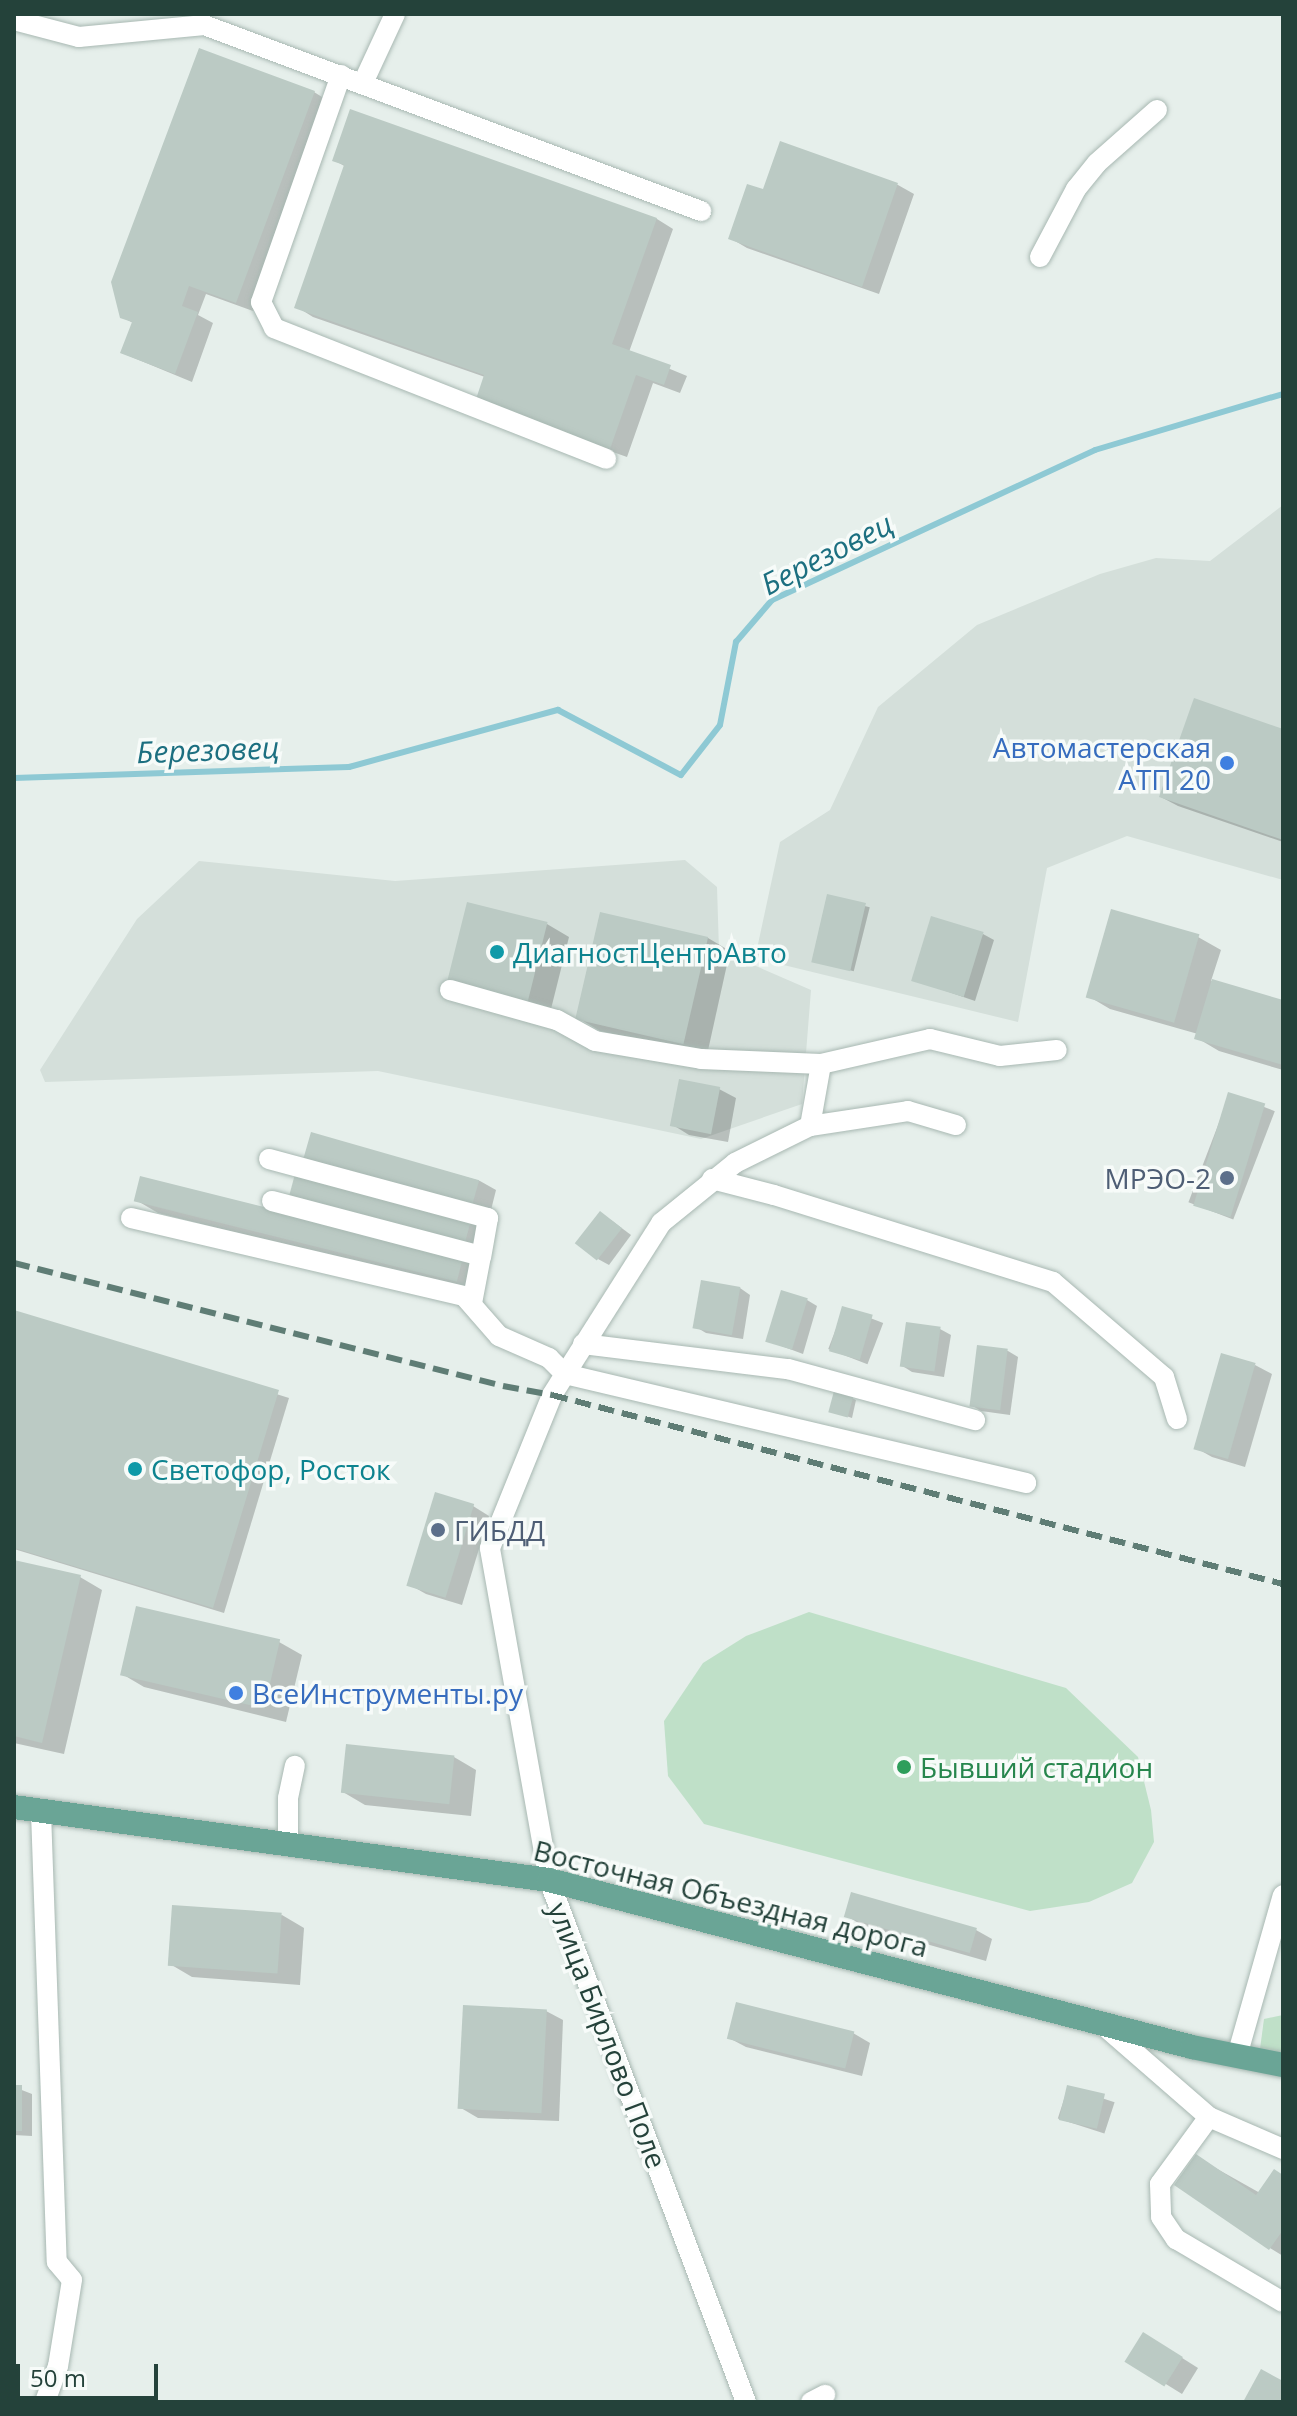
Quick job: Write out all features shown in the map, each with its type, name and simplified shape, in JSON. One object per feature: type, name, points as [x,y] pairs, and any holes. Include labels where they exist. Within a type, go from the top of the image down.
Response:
[{"type":"main road","name":"Восточная Объездная дорога","points":[[14,1807],[549,1880],[1100,2023],[1283,2065]]},
{"type":"street","points":[[363,83],[395,14]]},
{"type":"street","points":[[14,20],[79,37],[204,25],[701,211]]},
{"type":"street","points":[[341,75],[261,302],[274,328],[606,459]]},
{"type":"street","points":[[1040,257],[1076,189],[1097,163],[1157,110]]},
{"type":"street","points":[[450,990],[557,1020],[595,1041],[701,1059],[821,1064],[930,1039],[1000,1056],[1057,1050]]},
{"type":"street","points":[[810,1126],[821,1064]]},
{"type":"street","name":"улица Бирлово Поле","points":[[746,2402],[549,1880],[490,1548],[552,1395],[661,1223],[735,1163],[810,1126],[908,1111],[956,1125]]},
{"type":"street","points":[[269,1159],[488,1218],[472,1303]]},
{"type":"street","points":[[712,1179],[774,1195],[1053,1282],[1164,1377],[1177,1419]]},
{"type":"street","points":[[272,1201],[481,1256]]},
{"type":"street","points":[[131,1218],[464,1296],[499,1336],[549,1358],[565,1374],[1026,1483]]},
{"type":"street","points":[[583,1344],[788,1369],[975,1420]]},
{"type":"street","points":[[288,1845],[288,1798],[295,1766]]},
{"type":"street","points":[[41,1812],[57,2262],[72,2280],[58,2366],[45,2402]]},
{"type":"street","points":[[1237,2056],[1283,1895]]},
{"type":"street","points":[[1100,2023],[1209,2117],[1283,2149]]},
{"type":"street","points":[[1209,2117],[1160,2184],[1161,2217],[1176,2239],[1283,2302]]},
{"type":"shaded area","points":[[1283,505],[1283,880],[1127,836],[1047,868],[1018,1022],[755,958],[780,842],[830,810],[878,707],[977,625],[1100,574],[1156,558],[1210,561]]},
{"type":"shaded area","points":[[685,860],[717,887],[719,950],[811,990],[802,1104],[701,1139],[378,1071],[45,1082],[40,1070],[137,919],[199,861],[395,881]]},
{"type":"green space","name":"Бывший стадион","points":[[809,1612],[1066,1688],[1138,1757],[1151,1810],[1154,1842],[1132,1883],[1089,1902],[1030,1911],[704,1824],[668,1776],[664,1721],[703,1663],[746,1636]]},
{"type":"green space","points":[[1283,2015],[1283,2053],[1260,2049],[1264,2019]]},
{"type":"building","points":[[199,48],[315,91],[236,303],[189,286],[182,306],[198,312],[175,374],[120,353],[132,322],[120,318],[111,282]]},
{"type":"building","points":[[350,109],[657,218],[612,344],[671,365],[664,385],[636,375],[610,449],[475,402],[484,375],[294,308],[344,165],[332,161]]},
{"type":"building","points":[[780,141],[898,183],[862,287],[728,239],[747,184],[763,189]]},
{"type":"building","name":"Автомастерская АТП 20","points":[[1194,698],[1283,729],[1283,840],[1159,797]]},
{"type":"building","points":[[827,894],[866,903],[850,971],[811,962]]},
{"type":"building","name":"ДиагностЦентрАвто","points":[[467,902],[548,922],[528,1002],[447,982]]},
{"type":"building","points":[[1111,909],[1199,934],[1174,1023],[1086,997]]},
{"type":"building","points":[[600,912],[708,937],[683,1044],[575,1019]]},
{"type":"building","points":[[931,916],[984,932],[964,997],[911,981]]},
{"type":"building","points":[[1212,979],[1283,1000],[1283,1065],[1194,1039]]},
{"type":"building","points":[[679,1079],[720,1087],[711,1134],[670,1126]]},
{"type":"building","points":[[1228,1092],[1265,1103],[1231,1217],[1193,1206]]},
{"type":"building","points":[[311,1132],[479,1180],[472,1206],[304,1158]]},
{"type":"building","points":[[295,1174],[471,1221],[464,1247],[288,1200]]},
{"type":"building","points":[[140,1176],[463,1257],[457,1282],[134,1201]]},
{"type":"building","points":[[600,1211],[622,1228],[597,1261],[575,1243]]},
{"type":"building","points":[[701,1280],[740,1287],[732,1335],[692,1328]]},
{"type":"building","points":[[781,1290],[808,1298],[792,1350],[765,1342]]},
{"type":"building","points":[[842,1306],[873,1315],[860,1360],[829,1351]]},
{"type":"building","name":"Светофор, Росток","points":[[14,1310],[279,1390],[213,1608],[14,1548]]},
{"type":"building","points":[[906,1322],[941,1327],[934,1371],[900,1367]]},
{"type":"building","points":[[977,1345],[1008,1349],[1000,1410],[969,1407]]},
{"type":"building","points":[[1221,1353],[1256,1363],[1228,1459],[1193,1449]]},
{"type":"building","points":[[834,1391],[853,1396],[848,1417],[828,1412]]},
{"type":"building","points":[[435,1492],[474,1504],[446,1598],[406,1586]]},
{"type":"building","points":[[14,1560],[81,1575],[42,1743],[14,1736]]},
{"type":"building","points":[[136,1606],[280,1639],[264,1708],[120,1675]]},
{"type":"building","points":[[346,1744],[454,1755],[449,1804],[341,1793]]},
{"type":"building","points":[[851,1892],[977,1928],[970,1953],[844,1917]]},
{"type":"building","points":[[172,1905],[282,1913],[277,1974],[168,1966]]},
{"type":"building","points":[[736,2002],[854,2032],[845,2068],[727,2039]]},
{"type":"building","points":[[463,2005],[547,2009],[541,2113],[458,2109]]},
{"type":"building","points":[[14,2085],[22,2085],[22,2131],[14,2131]]},
{"type":"building","points":[[1067,2085],[1105,2094],[1097,2129],[1059,2120]]},
{"type":"building","points":[[1196,2154],[1256,2195],[1274,2169],[1283,2175],[1283,2230],[1269,2250],[1174,2185]]},
{"type":"building","points":[[1143,2332],[1183,2357],[1164,2387],[1124,2362]]},
{"type":"building","points":[[1261,2369],[1283,2381],[1283,2402],[1243,2402]]},
{"type":"waterway","name":"Березовец","points":[[14,778],[349,767],[558,710],[681,775],[720,725],[736,642],[772,600],[1095,450],[1283,394]]},
{"type":"railway","points":[[14,1263],[503,1386],[552,1395],[1283,1584]]},
{"type":"place","name":"Автомастерская АТП 20","points":[[1227,763]]},
{"type":"place","name":"ДиагностЦентрАвто","points":[[497,952]]},
{"type":"place","name":"МРЭО-2","points":[[1227,1178]]},
{"type":"place","name":"Светофор, Росток","points":[[135,1469]]},
{"type":"place","name":"ГИБДД","points":[[438,1530]]},
{"type":"place","name":"ВсеИнструменты.ру","points":[[236,1693]]},
{"type":"place","name":"Бывший стадион","points":[[904,1767]]}]
